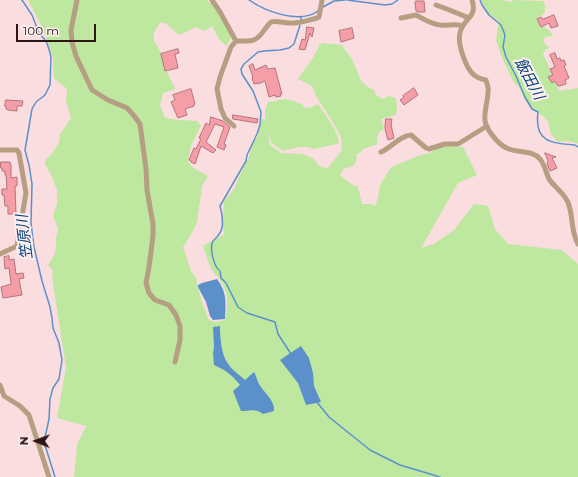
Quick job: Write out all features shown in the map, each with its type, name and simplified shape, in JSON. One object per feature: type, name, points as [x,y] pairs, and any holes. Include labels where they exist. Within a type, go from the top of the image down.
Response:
[{"type":"street","points":[[78,0],[71,30],[72,42],[76,56],[92,90],[108,100],[127,108],[140,124],[146,169],[147,190],[153,224],[153,236],[146,283],[149,293],[155,300],[169,305],[176,315],[180,326],[180,340],[175,362]]},
{"type":"street","points":[[212,0],[236,41]]},
{"type":"street","points":[[472,0],[474,11],[462,26],[459,33],[459,42],[466,64],[474,75],[486,80],[489,91],[485,116],[487,126],[500,144],[509,149],[531,153],[539,158],[549,178],[567,200],[570,208],[575,238],[578,244]]},
{"type":"street","points":[[236,41],[255,40],[260,37],[271,22],[293,23],[304,22],[317,18],[319,17],[321,3]]},
{"type":"street","points":[[436,5],[469,18]]},
{"type":"street","points":[[401,18],[416,15],[430,23],[439,25],[454,24],[462,26]]},
{"type":"street","points":[[234,126],[225,118],[221,109],[217,89],[231,47],[236,41]]},
{"type":"street","points":[[381,152],[403,137],[409,135],[411,135],[426,148],[445,144],[458,144],[487,126]]},
{"type":"street","points":[[0,150],[17,150],[19,153],[26,193],[17,246],[0,254]]},
{"type":"street","points":[[0,385],[4,396],[20,406],[29,415],[49,477]]},
{"type":"green space","points":[[28,0],[206,0],[212,4],[232,37],[226,46],[219,39],[212,26],[205,31],[196,27],[179,35],[165,23],[160,23],[154,32],[154,41],[161,53],[163,63],[175,89],[163,93],[160,105],[165,118],[197,121],[201,126],[191,145],[188,161],[193,168],[208,176],[202,186],[197,222],[183,247],[191,271],[196,278],[202,303],[209,320],[215,322],[225,320],[227,298],[224,287],[213,272],[203,246],[225,234],[223,228],[224,201],[234,189],[249,157],[252,144],[258,136],[259,125],[262,119],[267,120],[265,119],[265,108],[268,102],[288,99],[307,108],[318,104],[338,137],[339,142],[337,144],[314,149],[299,147],[283,151],[272,143],[268,134],[270,145],[281,153],[303,154],[314,159],[318,165],[327,169],[342,150],[341,137],[316,96],[312,86],[298,79],[313,57],[319,45],[323,43],[342,45],[351,58],[362,81],[374,90],[376,95],[383,99],[389,96],[396,98],[396,115],[381,119],[383,130],[380,131],[378,136],[378,144],[363,149],[357,154],[353,166],[344,168],[340,175],[351,184],[358,187],[362,204],[370,204],[375,206],[380,185],[390,169],[394,166],[420,155],[430,153],[438,148],[448,146],[463,147],[477,175],[458,183],[421,248],[434,244],[454,230],[474,204],[488,206],[495,229],[508,244],[562,250],[578,264],[578,477],[74,477],[77,445],[86,426],[57,418],[66,367],[52,277],[53,271],[48,265],[54,256],[56,247],[58,229],[53,216],[57,204],[57,190],[45,164],[46,159],[51,155],[59,143],[60,134],[71,118],[66,101],[67,89],[54,78],[53,57],[43,29]]},
{"type":"green space","points":[[481,0],[501,0],[511,2],[514,0],[544,1],[545,12],[537,18],[540,25],[548,29],[553,36],[545,37],[543,42],[549,48],[545,50],[543,55],[559,91],[578,88],[578,144],[567,141],[558,142],[551,134],[548,122],[543,116],[531,108],[524,99],[520,89],[513,81],[502,58],[496,40],[499,21],[487,13]]},
{"type":"water","points":[[217,279],[223,288],[226,303],[225,319],[213,320],[198,285]]},
{"type":"water","points":[[220,326],[220,335],[226,361],[232,369],[245,380],[254,372],[259,384],[273,403],[274,411],[263,414],[255,410],[241,411],[233,391],[240,385],[228,373],[214,365],[213,327]]},
{"type":"water","points":[[301,346],[309,358],[313,373],[314,386],[321,402],[306,405],[298,383],[280,360]]},
{"type":"building","points":[[416,1],[424,1],[425,12],[416,11]]},
{"type":"building","points":[[554,15],[558,26],[551,28],[549,23],[541,27],[537,19],[541,17],[543,19]]},
{"type":"building","points":[[307,27],[314,28],[312,37],[310,33],[305,50],[299,49],[302,39],[305,40]]},
{"type":"building","points":[[352,28],[354,38],[341,42],[339,31]]},
{"type":"building","points":[[178,49],[179,53],[175,54],[178,68],[165,71],[161,54]]},
{"type":"building","points":[[555,53],[557,59],[560,58],[561,61],[564,60],[566,65],[564,66],[569,78],[565,80],[566,84],[559,86],[555,81],[552,83],[548,77],[553,75],[550,69],[555,67],[550,55]]},
{"type":"building","points":[[253,64],[255,70],[266,65],[268,69],[275,68],[282,94],[280,94],[281,96],[276,97],[275,95],[269,97],[265,81],[254,84],[249,66]]},
{"type":"building","points":[[414,88],[418,95],[404,105],[400,100]]},
{"type":"building","points":[[191,89],[195,104],[194,106],[185,109],[187,115],[178,118],[171,102],[175,100],[173,95]]},
{"type":"building","points":[[6,100],[23,101],[22,106],[17,106],[17,111],[8,110],[5,106]]},
{"type":"building","points":[[233,115],[258,119],[257,123],[233,119]]},
{"type":"building","points":[[211,117],[223,121],[230,127],[224,144],[226,145],[224,150],[217,147],[224,127],[215,124],[206,142],[216,150],[213,153],[201,146],[195,164],[189,160],[194,148],[196,149],[201,139],[199,138],[206,123],[209,125]]},
{"type":"building","points":[[386,119],[392,119],[391,125],[394,138],[388,140],[385,129]]},
{"type":"building","points":[[545,153],[556,157],[552,158],[557,168],[550,171]]},
{"type":"building","points":[[1,162],[10,162],[11,178],[17,177],[17,186],[15,186],[16,214],[8,214],[8,206],[5,206],[2,189],[7,189],[6,175],[5,171],[2,171]]},
{"type":"building","points":[[9,256],[9,260],[14,259],[16,274],[23,273],[24,278],[19,279],[22,295],[3,298],[1,287],[11,284],[9,268],[5,269],[4,257]]},
{"type":"waterway","name":"笠原川","points":[[22,0],[32,15],[39,33],[46,41],[51,57],[50,85],[45,95],[36,102],[32,109],[25,150],[32,184],[31,223],[34,247],[62,360],[59,379],[53,388],[50,399],[49,419],[44,442],[55,477]]},
{"type":"waterway","name":"飯田川","points":[[249,0],[264,9],[283,15],[311,15],[318,11]]},
{"type":"waterway","name":"飯田川","points":[[323,7],[334,1],[345,0]]},
{"type":"waterway","name":"飯田川","points":[[347,0],[385,5],[392,4],[398,0]]},
{"type":"waterway","name":"飯田川","points":[[480,0],[489,15],[501,25],[505,35],[503,47],[506,57],[525,97],[532,109],[538,112],[537,122],[542,135],[552,142],[575,145],[578,147]]},
{"type":"waterway","points":[[291,354],[278,334],[275,322],[247,313],[238,307],[226,283],[221,278],[220,271],[214,262],[212,244],[222,228],[220,206],[246,161],[247,155],[260,125],[261,112],[253,91],[242,74],[241,69],[244,64],[258,52],[289,48],[294,44],[300,25]]},
{"type":"waterway","points":[[316,401],[329,417],[370,450],[400,465],[440,477]]}]
